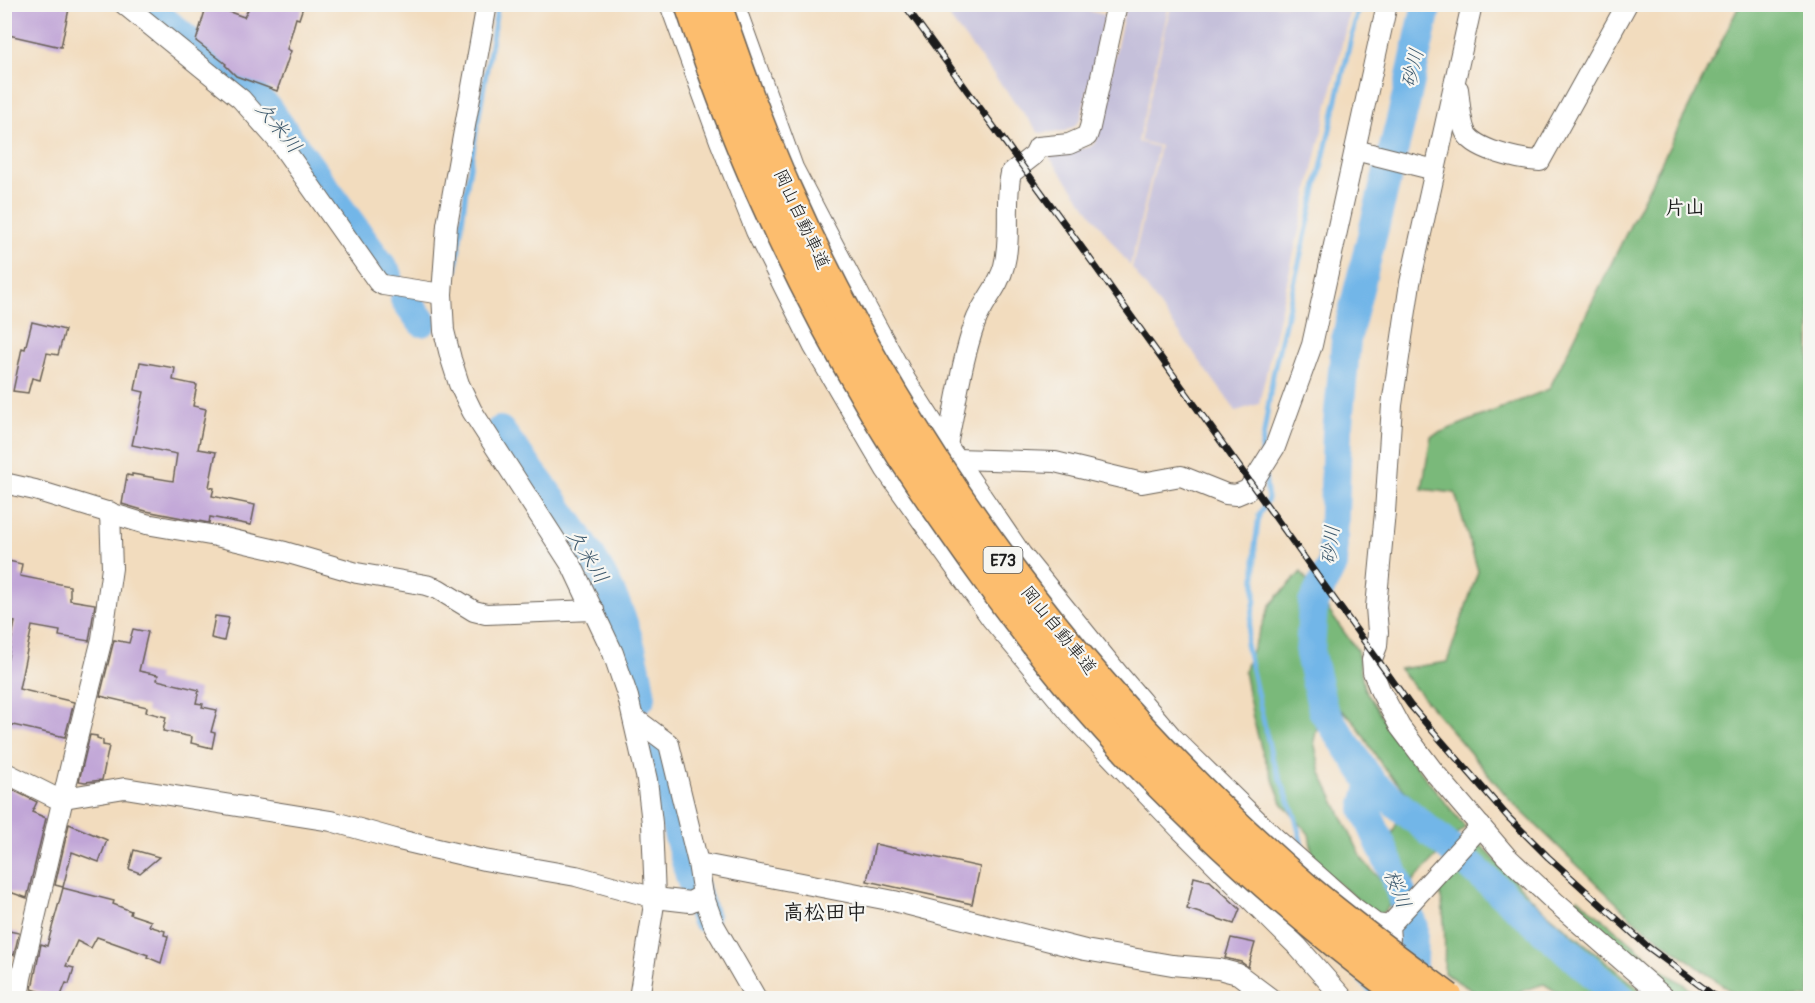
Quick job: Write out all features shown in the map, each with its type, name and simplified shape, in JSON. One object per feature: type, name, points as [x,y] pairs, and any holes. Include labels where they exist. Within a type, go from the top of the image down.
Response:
[{"type":"highway","name":"岡山自動車道","points":[[690,4],[716,81],[763,196],[812,298],[870,404],[944,518],[1014,617],[1096,715],[1158,782],[1225,847],[1312,923],[1407,999]]},
{"type":"highway","name":"岡山自動車道","points":[[716,4],[739,71],[785,187],[833,287],[897,400],[963,503],[1033,601],[1175,764],[1241,828],[1308,890],[1448,999]]},
{"type":"street","points":[[124,4],[241,99],[280,143],[378,282],[383,285],[441,294]]},
{"type":"street","points":[[487,4],[447,225],[441,294],[444,331],[459,384],[487,435],[572,567],[613,653],[628,697],[647,780],[652,823],[655,898],[639,999]]},
{"type":"street","points":[[670,4],[756,231],[814,347],[886,470],[991,618],[1074,719],[1297,946],[1343,999]]},
{"type":"street","points":[[734,4],[793,168],[906,381],[951,452],[1021,554],[1172,737],[1275,838],[1353,907],[1376,924],[1392,923],[1480,826]]},
{"type":"street","points":[[951,452],[967,346],[976,320],[1001,278],[1004,266],[1008,243],[1011,173],[1034,155],[1038,147],[1069,144],[1087,136],[1117,4]]},
{"type":"street","points":[[951,452],[1055,462],[1142,483],[1181,476],[1226,494],[1236,495],[1248,490],[1275,447],[1312,345],[1358,151],[1387,4]]},
{"type":"street","points":[[1472,4],[1431,169],[1410,284],[1392,405],[1385,512],[1376,596],[1377,639],[1372,659],[1373,672],[1400,727],[1434,772],[1506,856],[1665,999]]},
{"type":"street","points":[[1456,74],[1465,133],[1474,143],[1521,160],[1540,161],[1627,4]]},
{"type":"street","points":[[1358,151],[1431,169]]},
{"type":"street","points":[[4,483],[35,490],[146,524],[216,536],[285,552],[357,573],[426,585],[438,589],[474,611],[486,614],[594,610]]},
{"type":"street","points":[[18,999],[21,978],[102,639],[112,568],[110,512]]},
{"type":"street","points":[[633,717],[669,744],[698,863],[698,898],[756,999]]},
{"type":"street","points":[[4,772],[54,797],[64,798],[125,788],[331,821],[484,860],[576,876],[655,898],[698,898]]},
{"type":"street","points":[[698,863],[894,901],[1085,950],[1172,965],[1219,969],[1238,974],[1270,999]]},
{"type":"street","points":[[1390,999],[1393,985],[1392,923]]},
{"type":"street","points":[[1613,953],[1683,999]]},
{"type":"shaded area","points":[[953,4],[1065,5],[1105,15],[1081,118],[1075,126],[1065,131],[1039,133],[950,19]]},
{"type":"shaded area","points":[[1126,5],[1169,5],[1138,142],[1158,147],[1130,266],[1047,154],[1090,147],[1096,141]]},
{"type":"shaded area","points":[[1171,5],[1351,5],[1259,404],[1236,411],[1132,268],[1160,146],[1140,141]]},
{"type":"green space","points":[[1740,4],[1810,5],[1810,998],[1740,998],[1634,920],[1511,801],[1399,669],[1447,662],[1478,571],[1455,493],[1422,489],[1431,436],[1549,389]]},
{"type":"green space","points":[[1301,572],[1357,650],[1364,688],[1400,746],[1465,827],[1409,885],[1390,839],[1398,820],[1416,803],[1383,767],[1354,721],[1330,701],[1319,719],[1314,741],[1321,773],[1363,860],[1387,887],[1389,907],[1378,916],[1314,864],[1309,834],[1282,803],[1261,748],[1253,718],[1244,671],[1270,605]]},
{"type":"green space","points":[[1479,843],[1538,905],[1650,998],[1566,998],[1544,984],[1499,998],[1484,998],[1444,973],[1444,918],[1438,885]]},
{"type":"green space","points":[[1578,898],[1664,971],[1704,998],[1678,998],[1573,907]]},
{"type":"building","points":[[4,4],[70,4],[61,47],[4,34]]},
{"type":"building","points":[[207,4],[244,17],[251,4],[304,4],[299,19],[296,18],[287,49],[291,51],[277,91],[236,76],[226,64],[196,41]]},
{"type":"building","points":[[32,322],[65,330],[58,355],[47,353],[40,380],[32,378],[28,393],[13,391],[22,348],[25,349]]},
{"type":"building","points":[[140,362],[175,368],[173,380],[197,385],[193,406],[206,409],[198,449],[216,452],[209,487],[214,488],[212,496],[255,505],[251,525],[210,517],[209,523],[122,504],[127,475],[173,481],[177,454],[132,445],[144,392],[135,390]]},
{"type":"building","points":[[4,560],[22,564],[20,576],[70,586],[70,600],[95,604],[89,641],[59,636],[60,631],[32,626],[19,689],[74,702],[65,737],[4,723],[4,677],[15,622],[8,621],[9,616],[4,615]]},
{"type":"building","points":[[215,616],[229,618],[224,641],[211,638]]},
{"type":"building","points":[[133,629],[148,632],[139,671],[158,675],[157,680],[199,690],[196,703],[203,704],[202,707],[217,710],[211,732],[215,733],[212,748],[191,743],[192,737],[163,731],[166,717],[146,712],[147,707],[100,696],[114,640],[129,643]]},
{"type":"building","points":[[90,735],[97,736],[103,740],[103,745],[109,746],[102,780],[79,781]]},
{"type":"building","points":[[7,787],[37,802],[32,812],[46,818],[27,898],[4,890],[4,792]]},
{"type":"building","points":[[69,824],[107,840],[99,862],[72,852],[63,887],[55,885]]},
{"type":"building","points":[[875,844],[980,867],[972,904],[867,881]]},
{"type":"building","points":[[134,850],[159,857],[140,873],[129,869]]},
{"type":"building","points":[[1194,877],[1210,881],[1240,909],[1234,924],[1187,909]]},
{"type":"building","points":[[63,888],[114,901],[113,904],[131,911],[130,914],[151,921],[149,926],[165,931],[164,935],[168,936],[161,963],[147,957],[148,955],[97,937],[91,948],[77,941],[66,966],[74,968],[69,984],[66,983],[60,998],[32,989],[41,944],[47,946]]},
{"type":"building","points":[[4,930],[19,933],[14,955],[4,953]]},
{"type":"building","points":[[1231,938],[1255,943],[1248,967],[1241,962],[1225,958]]},
{"type":"waterway","name":"久米川","points":[[144,4],[266,107],[388,275]]},
{"type":"waterway","points":[[456,271],[466,191],[498,4]]},
{"type":"waterway","points":[[1261,452],[1273,375],[1359,4]]},
{"type":"waterway","name":"砂川","points":[[1427,4],[1405,104],[1346,340],[1337,433],[1332,565],[1313,603],[1310,654],[1323,710],[1372,783],[1457,854],[1621,998]]},
{"type":"waterway","name":"久米川","points":[[405,299],[422,322]]},
{"type":"waterway","name":"久米川","points":[[500,431],[571,526],[610,591],[624,626],[641,697]]},
{"type":"waterway","points":[[1265,475],[1268,499],[1259,515],[1255,546],[1255,600],[1246,644],[1272,758],[1295,816],[1304,854]]},
{"type":"waterway","name":"久米川","points":[[657,760],[704,917]]},
{"type":"waterway","name":"桜川","points":[[1372,783],[1365,809],[1395,876],[1413,927],[1411,995]]},
{"type":"waterway","points":[[1360,980],[1375,997]]},
{"type":"railway","points":[[904,4],[1410,705],[1509,818],[1548,857],[1648,947],[1717,998]]},
{"type":"district","name":"片山","points":[[1685,207]]},
{"type":"district","name":"高松田中","points":[[825,912]]}]
